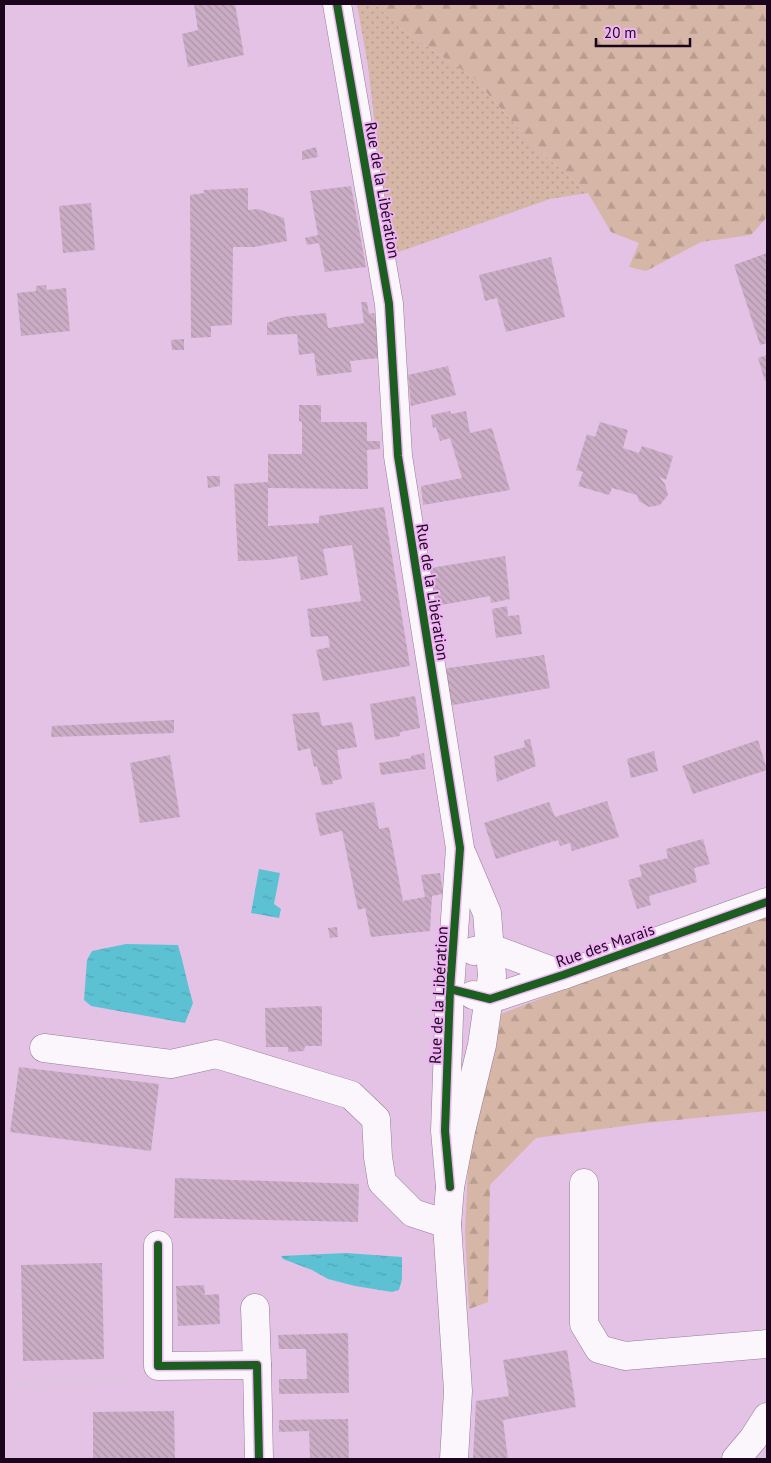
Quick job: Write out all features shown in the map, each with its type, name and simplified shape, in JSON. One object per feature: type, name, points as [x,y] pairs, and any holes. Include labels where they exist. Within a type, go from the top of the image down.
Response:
[{"type":"street","name":"Rue de la Libération","points":[[337,4],[389,304],[398,456],[460,848],[450,989],[445,1131],[450,1187]]},
{"type":"street","name":"Rue de la Libération","points":[[454,1459],[458,1391],[448,1224],[450,1187],[461,1131],[482,1045],[492,976],[487,912],[460,848]]},
{"type":"street","name":"Rue des Marais","points":[[490,999],[764,907]]},
{"type":"street","points":[[452,955],[491,948]]},
{"type":"street","name":"Rue des Marais","points":[[491,948],[563,975]]},
{"type":"street","points":[[450,989],[490,999]]},
{"type":"street","points":[[44,1048],[171,1064],[216,1054],[351,1095],[376,1119],[378,1157],[382,1182],[412,1213],[448,1224]]},
{"type":"street","points":[[584,1183],[584,1324],[599,1349],[625,1356],[767,1344]]},
{"type":"street","points":[[158,1245],[158,1366],[257,1365]]},
{"type":"street","points":[[255,1308],[259,1459]]},
{"type":"street","points":[[736,1459],[752,1440],[767,1417]]},
{"type":"green space","points":[[357,4],[375,4],[400,28],[473,77],[533,145],[588,193],[550,199],[390,255],[368,66]]},
{"type":"green space","points":[[375,4],[767,4],[767,217],[751,235],[701,242],[646,271],[629,267],[639,243],[611,232],[588,193],[533,145],[473,77],[400,28]]},
{"type":"green space","points":[[767,911],[767,1111],[646,1123],[536,1138],[490,1185],[488,1302],[469,1309],[465,1232],[468,1167],[490,1038],[501,1014]]},
{"type":"water","points":[[259,869],[280,873],[274,904],[281,909],[279,918],[251,913]]},
{"type":"water","points":[[126,944],[178,945],[193,1003],[185,1023],[91,1006],[84,1000],[87,960],[92,951]]},
{"type":"water","points":[[346,1253],[402,1257],[402,1279],[399,1290],[392,1292],[328,1279],[312,1270],[283,1259],[281,1256]]},
{"type":"building","points":[[194,4],[235,4],[244,55],[188,67],[182,34],[198,30]]},
{"type":"building","points":[[316,147],[318,157],[302,160],[302,151]]},
{"type":"building","points":[[351,186],[366,267],[325,272],[319,243],[307,245],[305,238],[318,235],[310,191]]},
{"type":"building","points":[[248,188],[248,210],[258,209],[284,218],[287,241],[254,247],[233,247],[232,325],[211,326],[211,337],[191,338],[190,195],[204,193],[203,190]]},
{"type":"building","points":[[91,203],[95,250],[63,253],[59,206]]},
{"type":"building","points":[[767,253],[767,343],[760,345],[734,265]]},
{"type":"building","points":[[551,257],[565,317],[506,332],[497,298],[485,301],[479,275]]},
{"type":"building","points":[[46,285],[47,290],[66,288],[70,331],[21,336],[17,293],[36,291],[36,286]]},
{"type":"building","points":[[361,302],[367,302],[369,314],[374,313],[383,355],[379,358],[350,361],[352,372],[317,376],[314,353],[299,355],[297,334],[267,335],[267,323],[283,317],[326,313],[328,328],[364,323]]},
{"type":"building","points":[[184,339],[184,350],[172,350],[171,340]]},
{"type":"building","points":[[767,355],[767,380],[765,381],[758,358]]},
{"type":"building","points":[[448,366],[456,395],[411,406],[408,375]]},
{"type":"building","points":[[299,405],[321,405],[321,422],[367,422],[367,441],[380,441],[380,449],[367,450],[368,489],[268,488],[268,526],[319,523],[319,516],[384,507],[410,666],[323,681],[316,650],[330,647],[328,636],[311,637],[307,609],[361,601],[352,545],[323,549],[328,575],[301,580],[297,556],[268,560],[238,561],[234,484],[268,482],[268,454],[302,454],[302,422],[299,421]]},
{"type":"building","points":[[450,411],[451,414],[466,411],[470,433],[492,428],[510,490],[423,505],[421,486],[462,478],[450,438],[440,441],[436,427],[433,428],[431,415]]},
{"type":"building","points":[[600,422],[628,430],[623,448],[639,453],[642,446],[673,456],[666,480],[659,477],[665,484],[668,495],[660,505],[649,507],[639,501],[637,495],[612,488],[609,495],[578,486],[583,472],[576,470],[587,434],[595,437]]},
{"type":"building","points":[[207,476],[220,476],[220,486],[208,488]]},
{"type":"building","points":[[505,556],[510,599],[491,603],[490,596],[431,607],[424,569]]},
{"type":"building","points":[[507,606],[508,616],[519,615],[522,634],[496,638],[492,609]]},
{"type":"building","points":[[544,655],[550,688],[448,706],[441,669]]},
{"type":"building","points":[[415,696],[420,728],[400,732],[400,736],[375,740],[370,704]]},
{"type":"building","points":[[319,712],[322,726],[352,722],[357,747],[337,750],[342,779],[332,781],[333,784],[322,785],[317,766],[314,767],[310,748],[298,751],[292,714]]},
{"type":"building","points":[[174,720],[174,733],[51,737],[52,726]]},
{"type":"building","points":[[530,739],[536,766],[497,782],[494,756],[525,747],[524,740]]},
{"type":"building","points":[[758,740],[767,770],[693,794],[682,766]]},
{"type":"building","points":[[654,751],[658,771],[631,778],[627,759]]},
{"type":"building","points":[[424,753],[426,769],[381,775],[379,763],[411,758],[411,756]]},
{"type":"building","points":[[170,755],[180,817],[140,823],[130,763]]},
{"type":"building","points":[[607,801],[619,837],[572,851],[570,843],[560,846],[558,840],[496,859],[484,823],[549,802],[555,817]]},
{"type":"building","points":[[374,802],[379,829],[389,827],[403,901],[425,897],[421,875],[440,873],[443,894],[432,896],[430,931],[371,937],[365,908],[358,910],[342,831],[320,836],[315,813]]},
{"type":"building","points":[[703,839],[710,864],[694,868],[697,882],[649,896],[651,905],[637,909],[628,880],[642,876],[639,865],[668,858],[666,849]]},
{"type":"building","points":[[337,927],[338,937],[330,938],[328,928]]},
{"type":"building","points":[[322,1006],[322,1046],[305,1046],[304,1051],[288,1052],[288,1047],[266,1047],[265,1008]]},
{"type":"building","points":[[19,1067],[159,1084],[151,1151],[10,1132]]},
{"type":"building","points":[[175,1178],[359,1184],[358,1222],[174,1218]]},
{"type":"building","points":[[102,1263],[104,1359],[23,1361],[21,1265]]},
{"type":"building","points":[[204,1285],[205,1295],[219,1294],[220,1324],[178,1326],[176,1286]]},
{"type":"building","points":[[348,1333],[349,1393],[279,1394],[279,1379],[307,1379],[306,1349],[279,1349],[278,1335]]},
{"type":"building","points":[[567,1350],[576,1407],[503,1420],[508,1459],[473,1459],[476,1401],[509,1396],[503,1360]]},
{"type":"building","points":[[174,1411],[175,1459],[93,1459],[93,1412]]},
{"type":"building","points":[[348,1419],[349,1459],[310,1459],[309,1431],[279,1432],[279,1420]]},
{"type":"cycle path","points":[[337,4],[389,304],[398,456],[460,848],[450,989],[445,1131],[450,1187]]},
{"type":"cycle path","points":[[450,989],[490,999],[767,902]]},
{"type":"cycle path","points":[[158,1245],[158,1366],[257,1365],[259,1459]]}]
